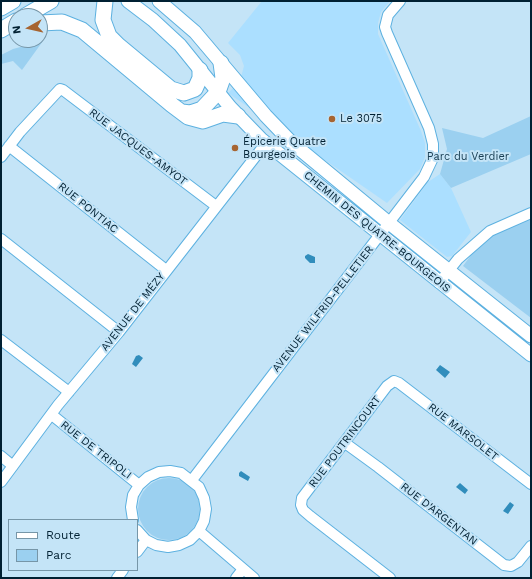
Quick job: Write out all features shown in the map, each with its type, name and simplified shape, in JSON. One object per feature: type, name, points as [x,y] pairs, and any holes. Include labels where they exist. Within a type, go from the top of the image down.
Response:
[{"type":"highway","points":[[1,8],[13,1]]},
{"type":"highway","points":[[39,8],[51,1]]},
{"type":"highway","points":[[105,1],[103,20],[109,36],[171,89],[184,93],[195,89],[200,78],[200,70]]},
{"type":"highway","points":[[48,23],[62,22],[82,30],[182,112],[196,120],[203,121],[223,114],[238,116]]},
{"type":"highway","points":[[182,112],[190,113],[202,109],[218,92],[222,78],[221,62]]},
{"type":"main road","name":"CHEMIN DES QUATRE-BOURGEOIS","points":[[128,1],[171,36],[238,116],[266,143],[439,283],[531,355]]},
{"type":"main road","name":"CHEMIN DES QUATRE-BOURGEOIS","points":[[159,1],[195,32],[266,116],[291,142],[389,223],[531,336]]},
{"type":"street","name":"AVENUE WILFRID-PELLETIER","points":[[192,480],[424,177],[433,158],[433,144],[429,128],[386,33],[385,27],[388,15],[400,1]]},
{"type":"street","name":"RUE JACQUES-AMYOT","points":[[9,146],[60,89],[216,206]]},
{"type":"street","name":"AVENUE DE MÉZY","points":[[1,482],[69,392],[119,332],[266,143]]},
{"type":"street","points":[[1,157],[9,146]]},
{"type":"street","name":"RUE PONTIAC","points":[[9,146],[166,270]]},
{"type":"street","points":[[439,283],[458,259],[490,230],[531,213]]},
{"type":"street","points":[[1,239],[119,332]]},
{"type":"street","points":[[1,340],[69,392]]},
{"type":"street","name":"RUE POUTRINCOURT","points":[[390,578],[310,516],[301,506],[302,498],[387,386],[394,381]]},
{"type":"street","name":"RUE MARSOLET","points":[[394,381],[399,383],[531,484]]},
{"type":"street","name":"RUE DE TRIPOLI","points":[[52,415],[139,484]]},
{"type":"street","name":"RUE D'ARGENTAN","points":[[345,443],[378,466],[504,565],[512,566],[518,562],[531,546]]},
{"type":"street","points":[[1,456],[13,466]]},
{"type":"street","points":[[133,519],[131,507],[133,495],[139,484],[158,472],[170,471],[181,473],[192,480],[199,487],[204,498],[206,509],[204,521],[198,532],[190,540],[179,545],[168,547],[146,540],[138,531]]},
{"type":"street","points":[[198,532],[254,578]]},
{"type":"street","points":[[138,551],[146,540]]},
{"type":"street","points":[[236,578],[243,569]]},
{"type":"shaded area","points":[[262,1],[390,1],[381,12],[378,23],[378,34],[421,131],[425,143],[425,157],[420,169],[387,203],[228,93],[240,81],[244,66],[240,55],[228,43]]},
{"type":"shaded area","points":[[440,174],[451,188],[471,232],[452,256],[447,257],[400,220],[428,182]]},
{"type":"shaded area","points":[[308,254],[315,257],[315,263],[310,263],[305,258]]},
{"type":"shaded area","points":[[139,355],[143,358],[136,367],[132,364],[136,356]]},
{"type":"shaded area","points":[[440,365],[450,372],[445,378],[436,370]]},
{"type":"shaded area","points":[[241,471],[250,477],[248,481],[239,476]]},
{"type":"shaded area","points":[[460,483],[468,490],[465,494],[456,487]]},
{"type":"shaded area","points":[[510,502],[514,505],[508,514],[503,511]]},
{"type":"green space","points":[[38,48],[22,70],[13,61],[1,64],[1,55],[13,49]]},
{"type":"green space","name":"Parc du Verdier","points":[[531,116],[531,154],[451,188],[440,174],[447,149],[442,128],[483,138]]},
{"type":"green space","points":[[531,217],[531,318],[463,266],[477,247],[498,231]]},
{"type":"green space","points":[[169,478],[181,481],[191,487],[197,497],[200,509],[197,521],[191,531],[181,537],[169,540],[157,537],[147,531],[141,521],[138,509],[141,497],[147,487],[157,481]]},
{"type":"place","name":"Le 3075","points":[[332,119]]},
{"type":"place","name":"Épicerie Quatre Bourgeois","points":[[235,148]]}]
